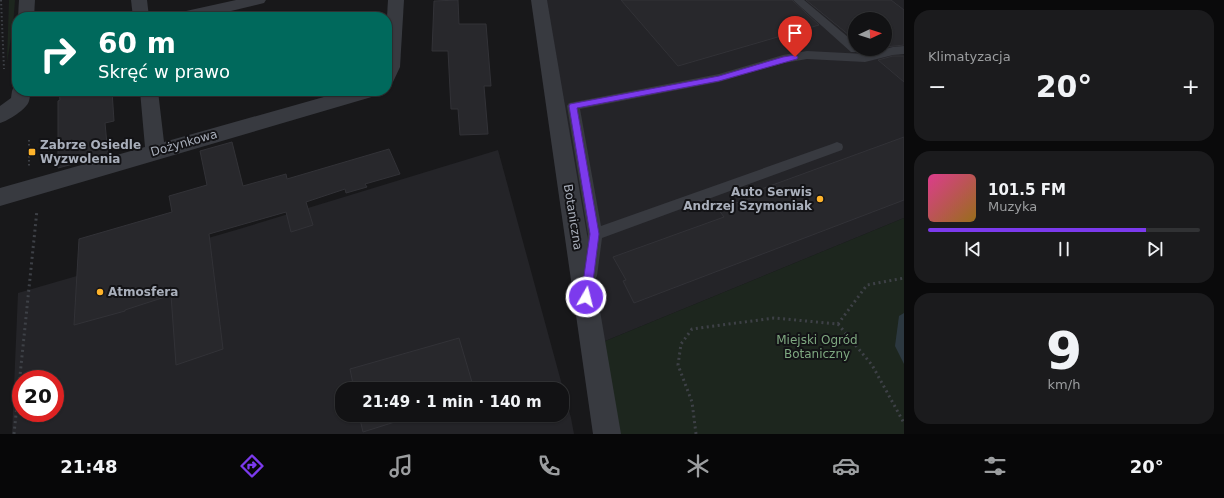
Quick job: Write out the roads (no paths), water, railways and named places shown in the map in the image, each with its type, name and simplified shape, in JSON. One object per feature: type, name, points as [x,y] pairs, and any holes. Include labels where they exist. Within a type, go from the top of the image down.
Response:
[{"type":"street","points":[[26,12],[27,0]]},
{"type":"street","points":[[139,0],[140,12]]},
{"type":"street","points":[[205,12],[258,0]]},
{"type":"street","points":[[392,54],[396,0]]},
{"type":"street","name":"Botaniczna","points":[[539,0],[607,434]]},
{"type":"street","points":[[0,116],[20,101],[20,96]]},
{"type":"street","points":[[150,96],[155,151]]},
{"type":"street","name":"Dożynkowa","points":[[0,196],[350,96]]},
{"type":"lane","points":[[798,0],[848,43]]},
{"type":"lane","points":[[892,51],[904,50]]},
{"type":"lane","points":[[586,297],[595,234],[573,106],[719,78],[783,59],[807,55],[848,53]]},
{"type":"lane","points":[[595,234],[837,147]]},
{"type":"place","name":"Zabrze Osiedle Wyzwolenia","points":[[32,152]]},
{"type":"place","name":"Auto Serwis Andrzej Szymoniak","points":[[820,199]]},
{"type":"place","name":"Atmosfera","points":[[100,292]]},
{"type":"park label","name":"Miejski Ogród Botaniczny","points":[[817,347]]}]
